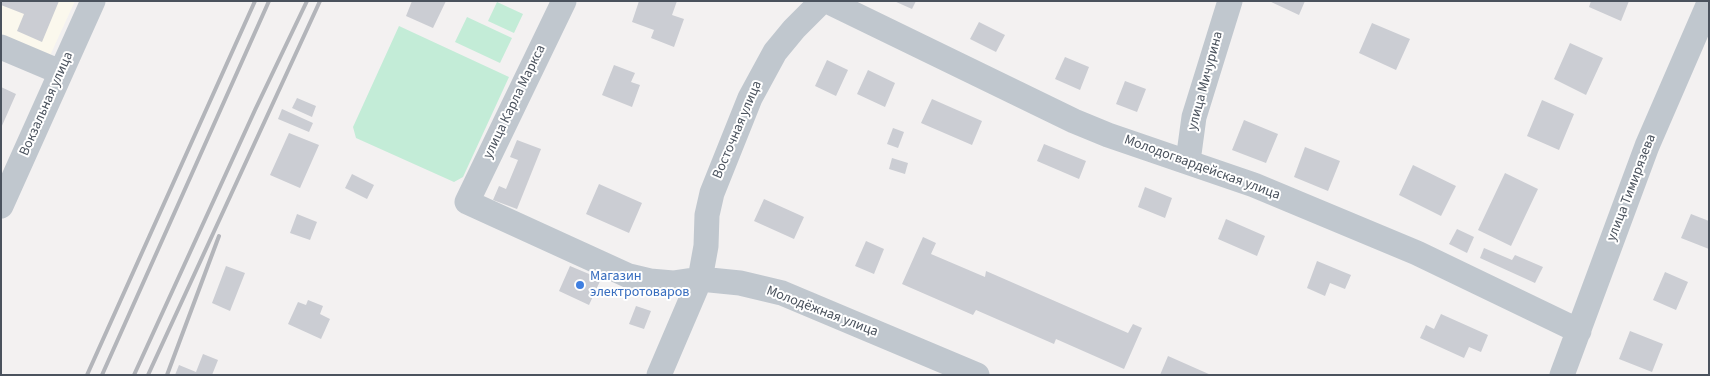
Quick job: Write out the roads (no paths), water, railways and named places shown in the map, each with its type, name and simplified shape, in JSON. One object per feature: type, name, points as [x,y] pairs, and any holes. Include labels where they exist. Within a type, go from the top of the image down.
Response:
[{"type":"street","name":"Вокзальная улица","points":[[1,206],[93,1]]},
{"type":"street","name":"улица Карла Маркса","points":[[467,202],[564,1]]},
{"type":"street","name":"Восточная улица","points":[[700,279],[706,246],[707,215],[712,194],[750,98],[775,52],[794,29],[822,1]]},
{"type":"street","name":"Молодогвардейская улица","points":[[828,1],[1074,121],[1108,135],[1254,185],[1417,253],[1580,331]]},
{"type":"street","name":"улица Мичурина","points":[[1188,161],[1194,117],[1230,1]]},
{"type":"street","name":"улица Тимирязева","points":[[1562,375],[1580,331],[1647,146],[1709,3]]},
{"type":"street","points":[[1,47],[60,72]]},
{"type":"street","name":"Молодёжная улица","points":[[467,202],[629,276],[650,281],[673,283],[700,279],[740,283],[782,293],[977,375]]},
{"type":"street","points":[[659,375],[700,279]]},
{"type":"railway","points":[[87,375],[255,1]]},
{"type":"railway","points":[[102,375],[269,1]]},
{"type":"railway","points":[[134,375],[307,1]]},
{"type":"railway","points":[[148,375],[320,1]]},
{"type":"railway","points":[[167,375],[219,236]]},
{"type":"place","name":"Магазин электротоваров","points":[[580,285]]}]
